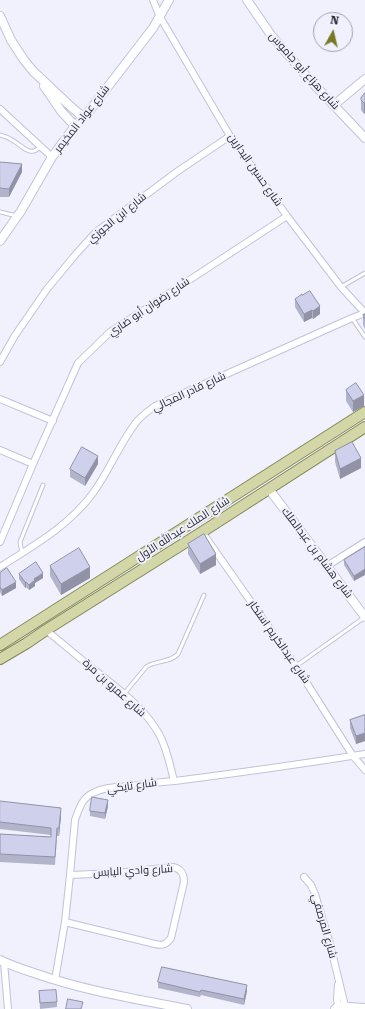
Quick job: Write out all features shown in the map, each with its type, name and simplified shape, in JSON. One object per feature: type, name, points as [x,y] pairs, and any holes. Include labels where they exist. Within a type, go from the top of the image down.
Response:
[{"type":"main road","name":"شارع الملك عبدالله الأول","points":[[0,645],[365,412]]},
{"type":"main road","name":"شارع الملك عبدالله الأول","points":[[0,659],[269,489],[364,431]]},
{"type":"street","name":"شارع حسين البدارين","points":[[153,0],[160,17],[230,136],[287,216],[341,287],[365,313]]},
{"type":"street","name":"شارع عواد المخيمر","points":[[0,241],[17,216],[52,157],[154,28],[169,0]]},
{"type":"street","name":"شارع هزاع أبو جاموس","points":[[247,0],[271,36],[308,78],[365,138]]},
{"type":"street","points":[[0,16],[11,40],[24,60],[61,111],[75,126]]},
{"type":"street","points":[[33,71],[69,106],[83,117]]},
{"type":"street","points":[[334,105],[365,79]]},
{"type":"street","points":[[0,109],[52,157]]},
{"type":"street","name":"شارع ابن الجوزي","points":[[0,362],[14,337],[47,289],[96,232],[178,171],[230,136]]},
{"type":"street","name":"شارع رضوان أبو ضاري","points":[[0,542],[78,363],[110,332],[287,216]]},
{"type":"street","name":"شارع قادر المجالي","points":[[0,567],[53,532],[74,516],[94,492],[128,434],[139,419],[155,406],[365,313]]},
{"type":"street","points":[[0,399],[53,421]]},
{"type":"street","points":[[0,450],[33,464]]},
{"type":"street","name":"شارع هشام بن عبدالملك","points":[[269,489],[365,617]]},
{"type":"street","name":"شارع عبدالكريم استكار","points":[[202,532],[296,666],[353,756],[365,770]]},
{"type":"street","points":[[327,566],[365,542]]},
{"type":"street","name":"شارع عمرو بن مرة","points":[[46,630],[124,694],[146,716],[159,735],[164,746],[174,781]]},
{"type":"street","name":"شارع تايكي","points":[[55,980],[70,875],[75,820],[82,802],[87,797],[94,792],[109,788],[273,768],[365,754]]},
{"type":"street","name":"شارع وادي اليابس","points":[[64,922],[155,944],[165,944],[169,942],[171,938],[184,882],[183,873],[180,870],[173,868],[118,873],[70,875]]},
{"type":"street","name":"شارع المرصفي","points":[[304,877],[315,894],[330,944],[338,977],[340,1008]]},
{"type":"street","points":[[8,1009],[2,973],[2,961],[70,984],[124,997],[186,1009]]},
{"type":"street","points":[[340,1008],[365,1008]]},
{"type":"lane","points":[[0,136],[13,140],[27,150],[33,152],[40,147]]},
{"type":"lane","points":[[0,212],[17,216]]},
{"type":"lane","points":[[341,287],[365,273]]},
{"type":"lane","points":[[352,318],[365,337]]},
{"type":"lane","points":[[22,553],[20,542],[43,485]]},
{"type":"lane","points":[[124,694],[150,664],[173,658],[178,654],[204,595]]},
{"type":"lane","points":[[296,666],[365,617]]},
{"type":"building","points":[[365,93],[365,103],[364,103],[361,98]]},
{"type":"building","points":[[0,162],[22,164],[9,189],[0,188]]},
{"type":"building","points":[[310,291],[320,306],[313,311],[312,310],[304,314],[295,299]]},
{"type":"building","points":[[356,383],[364,395],[353,401],[346,390]]},
{"type":"building","points":[[352,442],[361,458],[340,469],[335,451]]},
{"type":"building","points":[[82,447],[98,456],[85,478],[70,469]]},
{"type":"building","points":[[204,534],[216,554],[200,564],[188,544]]},
{"type":"building","points":[[365,547],[365,569],[354,576],[344,560]]},
{"type":"building","points":[[79,548],[90,567],[61,584],[50,566]]},
{"type":"building","points":[[36,562],[43,573],[34,579],[35,580],[29,585],[19,574]]},
{"type":"building","points":[[7,568],[16,582],[2,590],[0,587],[0,573]]},
{"type":"building","points":[[365,715],[365,733],[356,736],[350,720]]},
{"type":"building","points":[[92,797],[108,800],[105,813],[90,811]]},
{"type":"building","points":[[0,801],[61,808],[59,828],[57,828],[55,857],[0,854],[0,834],[51,837],[51,828],[0,822]]},
{"type":"building","points":[[162,967],[247,985],[244,999],[201,990],[200,992],[158,982]]},
{"type":"building","points":[[56,990],[57,1002],[40,1003],[39,991]]},
{"type":"building","points":[[68,999],[83,1002],[81,1009],[66,1009]]}]
